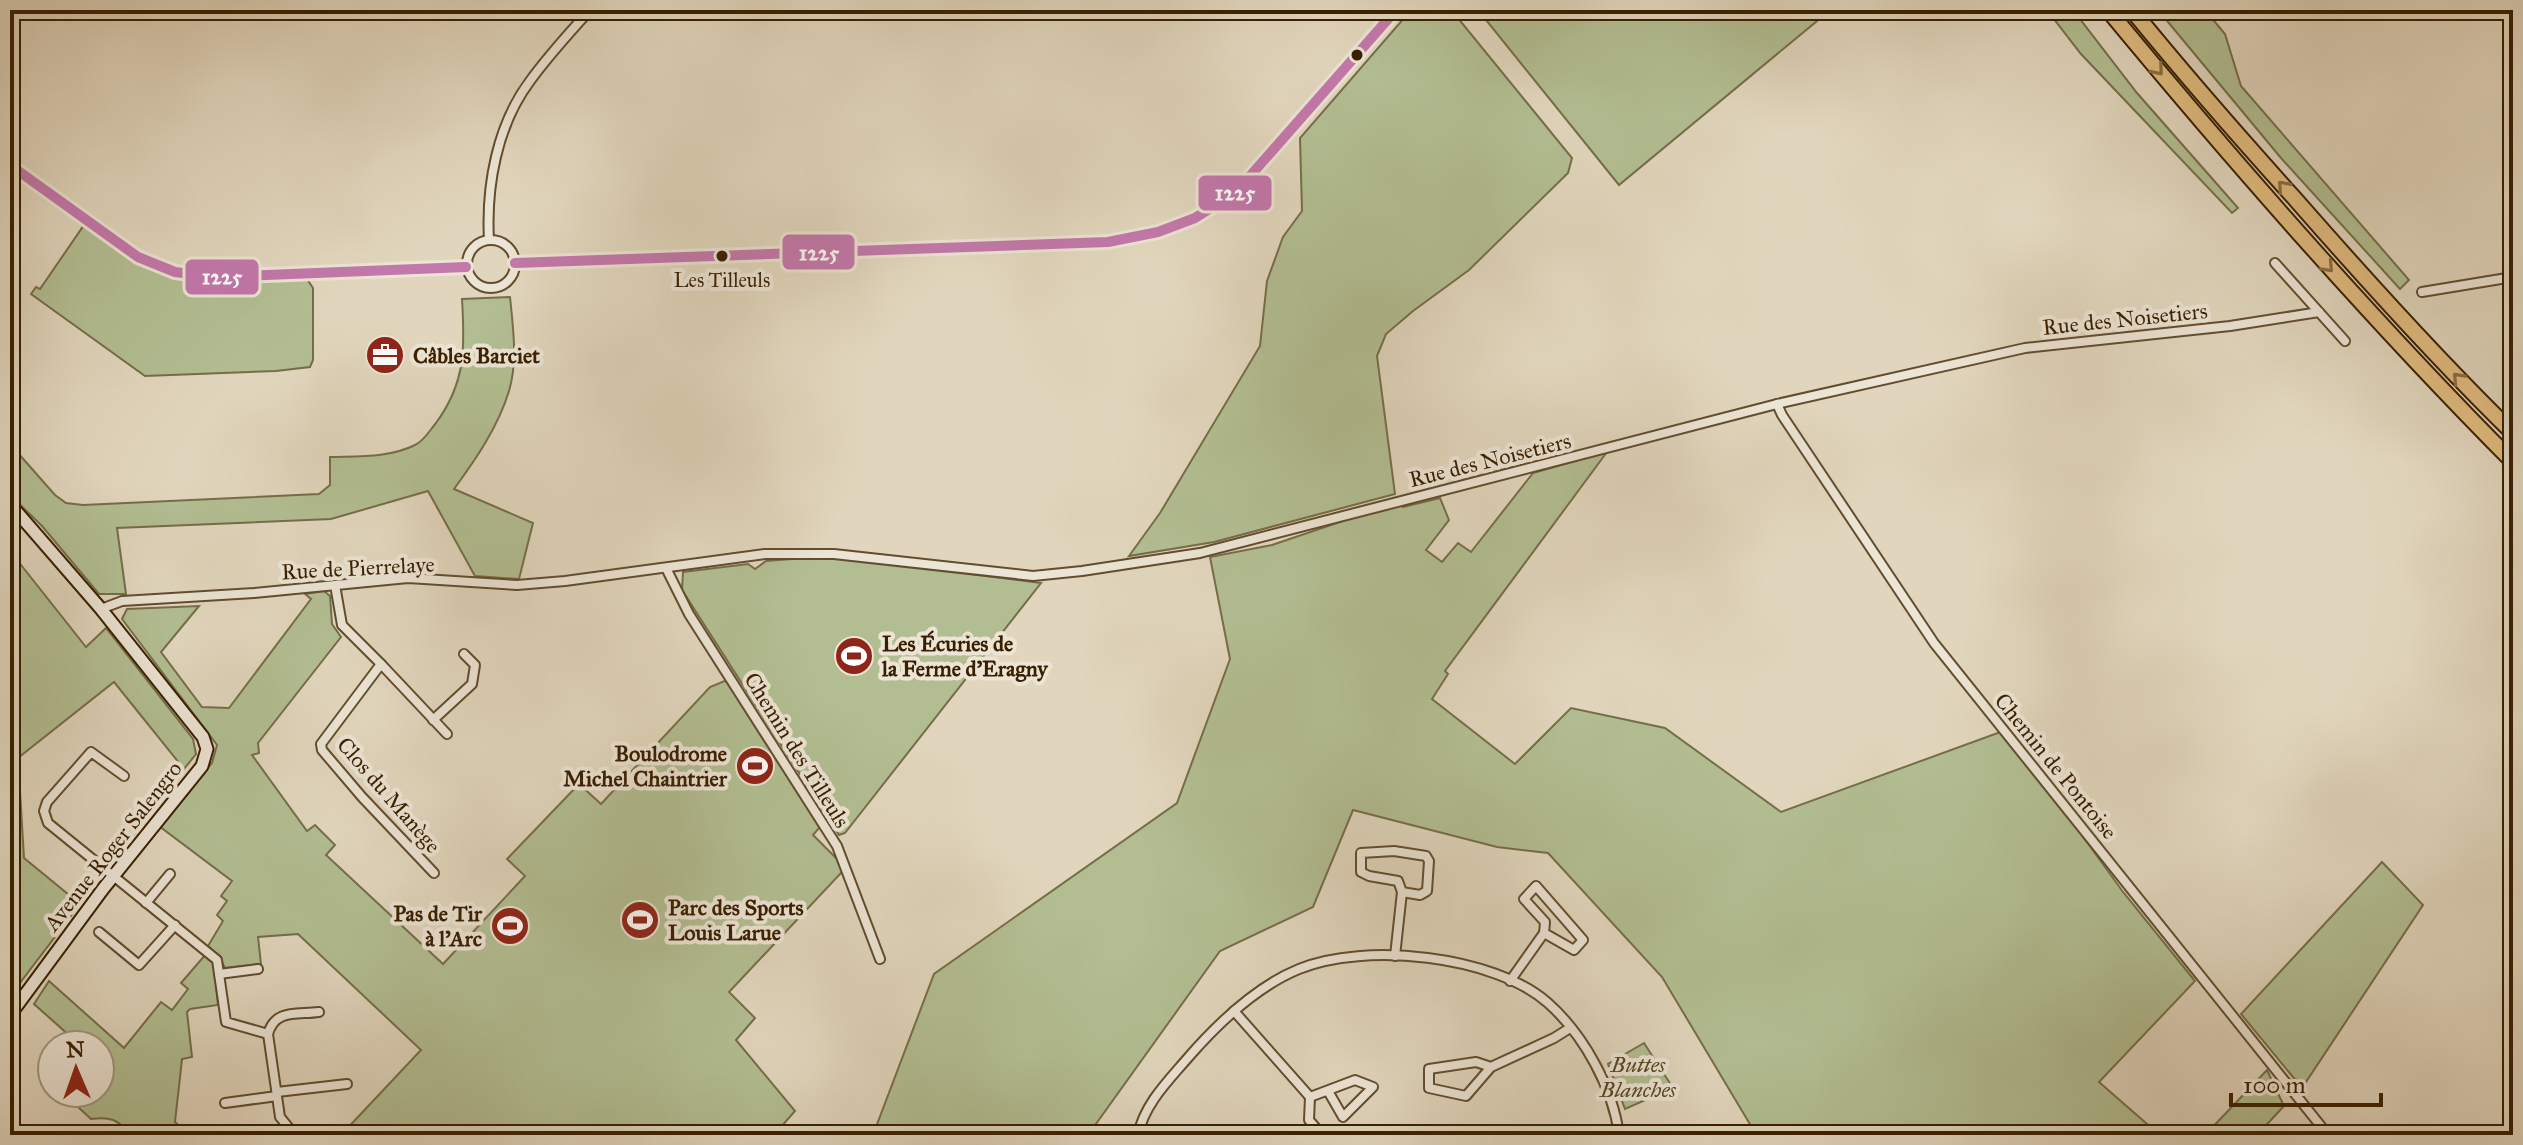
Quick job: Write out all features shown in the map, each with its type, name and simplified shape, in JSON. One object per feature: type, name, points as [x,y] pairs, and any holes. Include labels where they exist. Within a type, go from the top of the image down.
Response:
[{"type":"highway","points":[[2108,10],[2230,157],[2318,256],[2513,462]]},
{"type":"highway","points":[[2132,10],[2185,75],[2340,250],[2513,433]]},
{"type":"street","points":[[489,240],[489,202],[494,168],[512,111],[528,83],[590,10]]},
{"type":"street","points":[[515,263],[1108,242],[1158,232],[1195,218],[1236,192],[1396,10]]},
{"type":"street","points":[[10,165],[138,257],[175,272],[215,277],[466,267]]},
{"type":"street","points":[[489,240],[507,246],[515,263],[510,279],[496,288],[485,288],[475,283],[466,267],[473,247],[489,240]]},
{"type":"street","points":[[2275,263],[2345,341]]},
{"type":"street","points":[[2422,292],[2513,277]]},
{"type":"street","name":"Rue des Noisetiers","points":[[666,568],[765,554],[834,554],[1033,576],[1200,553],[1777,404],[2025,348],[2230,326],[2319,312]]},
{"type":"street","name":"Chemin de Pontoise","points":[[1777,404],[1824,480],[1934,643],[2328,1135]]},
{"type":"street","points":[[10,504],[101,609]]},
{"type":"street","name":"Rue de Pierrelaye","points":[[101,609],[122,601],[408,578],[517,585],[666,568]]},
{"type":"street","name":"Chemin des Tilleuls","points":[[666,568],[689,614],[837,846],[880,959]]},
{"type":"street","points":[[335,585],[342,625],[447,734]]},
{"type":"street","name":"Avenue Roger Salengro","points":[[10,1015],[113,877],[202,766],[207,754],[203,737],[101,609]]},
{"type":"street","points":[[433,720],[472,684],[475,665],[464,654]]},
{"type":"street","name":"Clos du Manège","points":[[381,664],[323,739],[322,750],[434,873]]},
{"type":"street","points":[[124,776],[91,752],[47,802],[44,811],[48,823],[217,960],[226,1022],[268,1034]]},
{"type":"street","points":[[1395,956],[1402,892],[1398,881],[1361,872],[1361,853],[1394,851],[1426,856],[1429,861],[1427,891],[1420,895],[1402,892]]},
{"type":"street","points":[[146,903],[170,874]]},
{"type":"street","points":[[1510,981],[1544,933],[1545,922],[1524,899],[1536,886],[1583,940],[1574,950],[1544,933]]},
{"type":"street","points":[[99,932],[139,965],[175,925]]},
{"type":"street","points":[[1135,1134],[1162,1088],[1234,1011],[1265,987],[1299,969],[1366,955],[1450,961],[1510,981],[1548,1003],[1588,1054],[1614,1109],[1619,1135]]},
{"type":"street","points":[[219,974],[258,969]]},
{"type":"street","points":[[1234,1011],[1310,1097],[1309,1120],[1322,1135]]},
{"type":"street","points":[[292,1135],[280,1117],[268,1034],[271,1023],[278,1017],[319,1012]]},
{"type":"street","points":[[1491,1067],[1476,1062],[1429,1069],[1429,1088],[1466,1096],[1491,1067],[1570,1028]]},
{"type":"street","points":[[1310,1097],[1355,1080],[1373,1087],[1343,1117],[1328,1091]]},
{"type":"street","points":[[225,1103],[347,1084]]},
{"type":"green space","points":[[1411,10],[1453,12],[1572,158],[1568,173],[1469,270],[1386,334],[1377,356],[1395,494],[1214,542],[1129,556],[1160,513],[1260,346],[1267,281],[1283,237],[1302,211],[1300,138]]},
{"type":"green space","points":[[1478,10],[1809,10],[1817,21],[1619,185]]},
{"type":"green space","points":[[2047,10],[2073,10],[2137,93],[2238,208],[2232,213],[2081,54]]},
{"type":"green space","points":[[2158,10],[2205,10],[2225,34],[2241,86],[2409,280],[2400,289],[2281,158]]},
{"type":"green space","points":[[84,225],[129,255],[176,275],[225,281],[307,279],[313,288],[313,360],[310,367],[145,376],[31,294],[36,287],[40,289]]},
{"type":"green space","points":[[510,297],[514,356],[509,391],[493,430],[454,489],[533,523],[519,579],[475,576],[428,491],[331,519],[117,528],[126,594],[99,594],[42,526],[10,495],[10,444],[55,495],[66,503],[83,505],[319,494],[330,485],[330,457],[395,452],[424,438],[446,408],[458,379],[463,349],[462,299]]},
{"type":"green space","points":[[1607,452],[1445,671],[1448,674],[1432,699],[1515,764],[1571,708],[1665,728],[1781,812],[2006,730],[2123,892],[2195,981],[2099,1082],[2155,1131],[2152,1135],[1760,1135],[1751,1126],[1662,977],[1548,853],[1497,847],[1353,810],[1313,907],[1220,951],[1088,1135],[873,1135],[934,974],[1177,803],[1230,659],[1210,557],[1272,545],[1402,501],[1403,507],[1440,498],[1449,520],[1426,550],[1442,562],[1458,543],[1471,552],[1533,473]]},
{"type":"green space","points":[[10,551],[86,647],[106,628],[193,739],[196,754],[184,769],[114,682],[18,758],[24,858],[80,904],[10,996]]},
{"type":"green space","name":"Les Écuries de la Ferme d'Eragny","points":[[831,556],[1041,583],[845,833],[839,835],[682,590],[683,572],[748,564],[755,569],[766,561]]},
{"type":"green space","points":[[324,591],[330,596],[332,624],[341,637],[258,743],[259,753],[252,755],[307,831],[315,825],[335,845],[326,855],[443,964],[525,876],[507,859],[579,784],[601,804],[710,687],[727,680],[820,827],[813,835],[840,862],[842,872],[729,992],[755,1018],[736,1040],[795,1111],[774,1135],[341,1135],[421,1050],[298,934],[258,937],[261,964],[225,968],[219,956],[208,946],[223,921],[217,915],[227,901],[221,896],[232,881],[159,826],[212,763],[217,745],[122,619],[127,609],[199,606],[161,652],[202,707],[229,708],[311,599],[305,594]]},
{"type":"green space","points":[[2382,862],[2423,905],[2302,1088],[2241,1014]]},
{"type":"green space","points":[[206,954],[214,963],[218,1005],[187,1012],[192,1057],[182,1059],[175,1122],[190,1135],[133,1135],[115,1121],[91,1119],[80,1109],[116,1109],[116,1041],[124,1048],[161,1002],[172,1010],[188,989],[181,983]]},
{"type":"green space","points":[[49,981],[103,1029],[62,1029],[34,1004]]},
{"type":"green space","name":"Buttes Blanches","points":[[1644,1043],[1673,1088],[1625,1109],[1608,1064]]},
{"type":"green space","points":[[2267,1070],[2284,1106],[2257,1135],[2205,1135]]},
{"type":"transit line","name":"1225","points":[[515,263],[1108,242],[1158,232],[1195,218],[1236,192],[1396,10]]},
{"type":"transit line","name":"1225","points":[[10,165],[138,257],[175,272],[215,277],[466,267]]},
{"type":"place","name":"Les Tilleuls","points":[[722,256]]},
{"type":"place","name":"Câbles Barciet","points":[[385,355]]},
{"type":"place","name":"Les Écuries de la Ferme d'Eragny","points":[[854,656]]},
{"type":"place","name":"Boulodrome Michel Chaintrier","points":[[755,766]]},
{"type":"place","name":"Parc des Sports Louis Larue","points":[[640,920]]},
{"type":"place","name":"Pas de Tir à l'Arc","points":[[510,926]]}]
